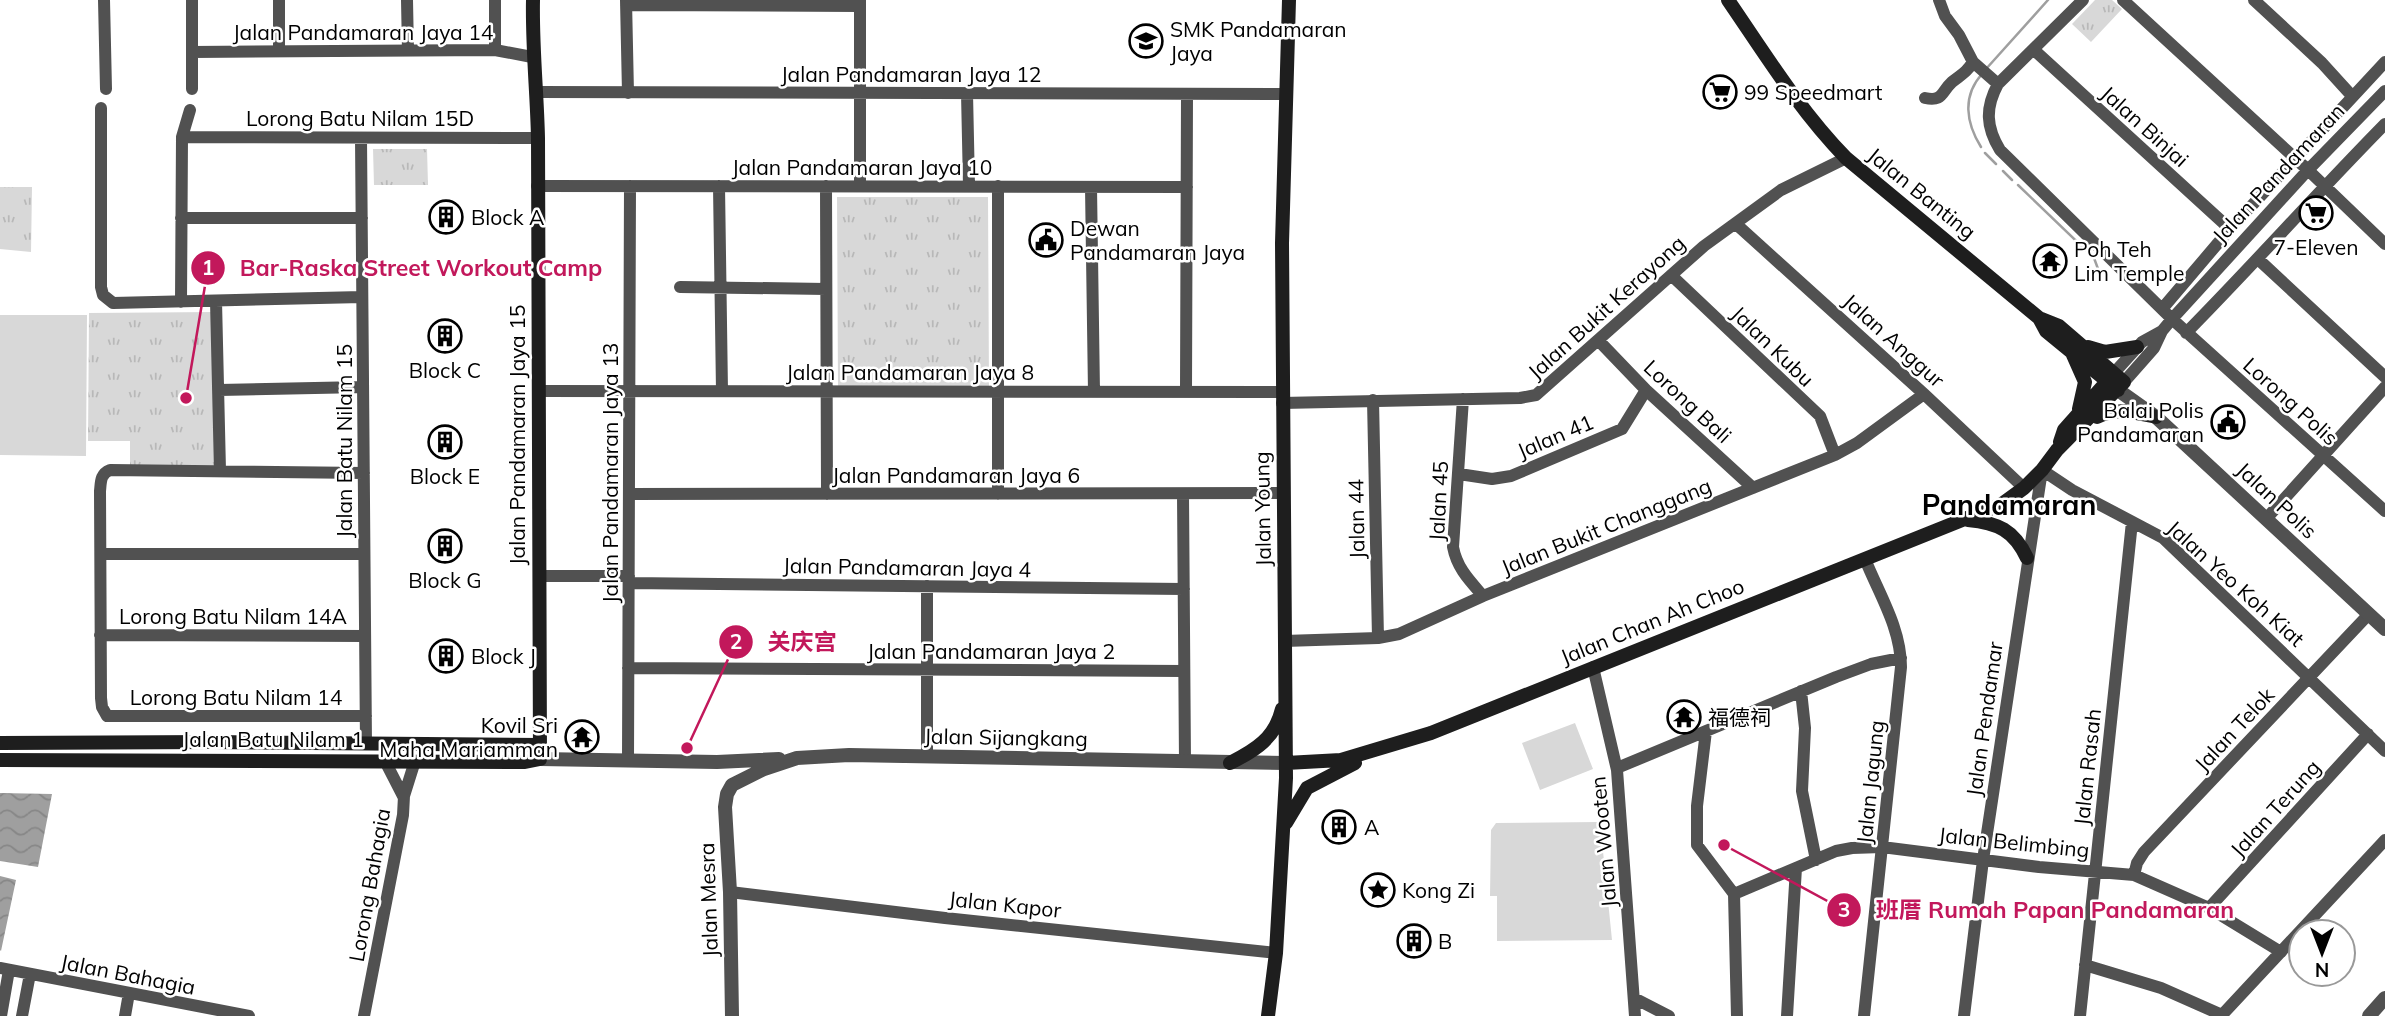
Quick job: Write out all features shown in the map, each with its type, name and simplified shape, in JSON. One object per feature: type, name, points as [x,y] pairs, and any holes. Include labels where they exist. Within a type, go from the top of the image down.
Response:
[{"type":"main road","name":"Jalan Pandamaran Jaya 15","points":[[533,0],[533,64],[538,138],[540,752]]},
{"type":"main road","name":"Jalan Young","points":[[1268,1016],[1276,953],[1286,763],[1282,243],[1289,0]]},
{"type":"main road","name":"Jalan Banting","points":[[1728,0],[1784,82],[1830,142],[1846,158],[2039,318],[2046,331],[2078,349],[2116,382]]},
{"type":"main road","points":[[2081,418],[2085,382],[2078,349],[2105,352],[2141,342]]},
{"type":"main road","points":[[2024,488],[2057,450],[2064,430],[2081,418],[2116,382]]},
{"type":"main road","points":[[2081,418],[2122,410],[2156,417]]},
{"type":"main road","name":"Jalan Chan Ah Choo","points":[[1286,763],[1341,760],[1432,733],[1964,520],[2002,504],[2024,488]]},
{"type":"main road","points":[[1964,520],[1989,523],[2003,529],[2018,539],[2027,558]]},
{"type":"main road","points":[[1230,763],[1265,742],[1280,718],[1285,696]]},
{"type":"main road","points":[[213,742],[213,760]]},
{"type":"main road","name":"Jalan Batu Nilam 1","points":[[0,743],[366,744],[540,752]]},
{"type":"main road","points":[[1284,827],[1307,788],[1392,745]]},
{"type":"main road","name":"Jalan Batu Nilam 1","points":[[0,760],[524,762],[540,752]]},
{"type":"street","points":[[104,0],[106,89]]},
{"type":"street","points":[[192,0],[192,89]]},
{"type":"street","points":[[279,0],[279,51]]},
{"type":"street","points":[[407,0],[408,51]]},
{"type":"street","points":[[495,0],[495,50]]},
{"type":"street","points":[[1939,0],[1945,16],[1976,64],[1994,80],[2034,50],[2083,0]]},
{"type":"street","points":[[2123,0],[2385,244]]},
{"type":"street","points":[[2253,0],[2322,63],[2352,96]]},
{"type":"street","points":[[628,93],[626,3],[860,3],[860,186]]},
{"type":"street","name":"Jalan Pandamaran Jaya 14","points":[[192,52],[495,50],[516,52],[533,64]]},
{"type":"street","name":"Jalan Binjai","points":[[2034,50],[2230,229]]},
{"type":"street","points":[[2162,309],[2230,229],[2385,62]]},
{"type":"street","points":[[1925,98],[1941,98],[1951,83],[1965,75],[1976,64]]},
{"type":"street","name":"Lorong Polis","points":[[1994,80],[1988,116],[1992,136],[2000,150],[2172,320],[2385,512]]},
{"type":"street","name":"Jalan Pandamaran","points":[[2116,382],[2154,348],[2162,331],[2308,170],[2385,91]]},
{"type":"street","name":"Jalan Pandamaran Jaya 12","points":[[537,93],[1286,94]]},
{"type":"street","points":[[967,93],[969,186]]},
{"type":"street","points":[[1186,392],[1187,94]]},
{"type":"street","points":[[101,107],[101,287],[103,295],[113,303],[362,297]]},
{"type":"street","points":[[181,302],[183,137],[190,110]]},
{"type":"street","points":[[2186,333],[2259,260],[2323,186],[2385,124]]},
{"type":"street","name":"Lorong Batu Nilam 15D","points":[[183,137],[538,138]]},
{"type":"street","name":"Jalan Batu Nilam 15","points":[[361,138],[366,744]]},
{"type":"street","name":"Jalan Bukit Kerayong","points":[[1282,398],[1463,399],[1520,398],[1536,395],[1704,246],[1781,190],[1846,158]]},
{"type":"street","name":"Jalan Pandamaran Jaya 10","points":[[537,186],[1187,187]]},
{"type":"street","name":"Jalan Pandamaran Jaya 13","points":[[628,761],[630,186]]},
{"type":"street","points":[[719,186],[722,391]]},
{"type":"street","points":[[826,186],[827,494]]},
{"type":"street","points":[[998,186],[998,494]]},
{"type":"street","points":[[1091,187],[1094,392]]},
{"type":"street","points":[[181,218],[362,218]]},
{"type":"street","name":"Jalan Anggur","points":[[1736,224],[2024,488]]},
{"type":"street","points":[[2259,260],[2385,377]]},
{"type":"street","name":"Jalan Kubu","points":[[1671,275],[1820,416],[1835,455]]},
{"type":"street","points":[[680,287],[827,289]]},
{"type":"street","points":[[216,302],[220,471]]},
{"type":"street","points":[[2116,382],[2141,342],[2162,331]]},
{"type":"street","name":"Lorong Bali","points":[[1598,340],[1646,390],[1754,488]]},
{"type":"street","name":"Jalan Polis","points":[[2116,382],[2129,400],[2156,417],[2385,629]]},
{"type":"street","points":[[219,390],[363,387]]},
{"type":"street","points":[[2266,519],[2385,387]]},
{"type":"street","name":"Jalan 41","points":[[1459,474],[1492,479],[1511,476],[1622,429],[1646,390]]},
{"type":"street","name":"Jalan Pandamaran Jaya 8","points":[[538,391],[1186,392],[1282,398]]},
{"type":"street","name":"Jalan Bukit Changgang","points":[[1284,641],[1378,638],[1399,634],[1483,596],[1835,455],[1857,443],[1924,394]]},
{"type":"street","name":"Jalan 45","points":[[1463,399],[1453,547],[1456,561],[1462,571],[1483,596]]},
{"type":"street","name":"Jalan 44","points":[[1373,400],[1378,638]]},
{"type":"street","name":"Jalan Yeo Koh Kiat","points":[[2042,470],[2072,490],[2163,538],[2385,751]]},
{"type":"street","name":"Jalan Pendamar","points":[[1964,1016],[1983,860],[2042,470]]},
{"type":"street","points":[[100,635],[100,491],[105,472],[364,473]]},
{"type":"street","name":"Jalan Pandamaran Jaya 6","points":[[629,494],[1283,493]]},
{"type":"street","points":[[1184,494],[1185,762]]},
{"type":"street","name":"Jalan Rasah","points":[[2080,1016],[2132,522]]},
{"type":"street","points":[[101,554],[364,554]]},
{"type":"street","name":"Jalan Jagung","points":[[1864,1016],[1900,658],[1892,622],[1865,559]]},
{"type":"street","name":"Jalan Pandamaran Jaya 4","points":[[539,576],[926,586],[1184,589]]},
{"type":"street","points":[[926,586],[927,756]]},
{"type":"street","name":"Jalan Telok","points":[[2134,875],[2144,852],[2369,614]]},
{"type":"street","name":"Lorong Batu Nilam 14A","points":[[100,635],[365,636]]},
{"type":"street","name":"Lorong Batu Nilam 14","points":[[100,635],[101,698],[107,716],[366,716]]},
{"type":"street","points":[[1617,768],[1801,691],[1871,664],[1900,658]]},
{"type":"street","name":"Jalan Wooten","points":[[1593,667],[1617,768],[1635,1016]]},
{"type":"street","name":"Jalan Pandamaran Jaya 2","points":[[628,668],[1184,671]]},
{"type":"street","points":[[1801,691],[1805,728],[1802,791],[1816,860]]},
{"type":"street","points":[[1706,731],[1697,806],[1697,845],[1734,894],[1737,1016]]},
{"type":"street","name":"Jalan Terung","points":[[2209,908],[2368,734]]},
{"type":"street","name":"Jalan Batu Nilam 1","points":[[540,752],[628,761],[718,762],[797,758]]},
{"type":"street","name":"Jalan Sijangkang","points":[[732,785],[764,769],[797,758],[849,755],[1286,763]]},
{"type":"street","points":[[386,761],[404,796]]},
{"type":"street","name":"Lorong Bahagia","points":[[364,1016],[403,815],[404,796],[415,761]]},
{"type":"street","name":"Jalan Mesra","points":[[732,785],[725,807],[730,892],[732,1016]]},
{"type":"street","points":[[2085,965],[2161,988],[2222,1016],[2385,840]]},
{"type":"street","name":"Jalan Belimbing","points":[[1734,894],[1852,848],[1882,847],[2039,867],[2134,875],[2209,908],[2281,952]]},
{"type":"street","points":[[1787,1016],[1796,868]]},
{"type":"street","name":"Jalan Kapor","points":[[730,892],[1276,953]]},
{"type":"street","points":[[1,1016],[5,969]]},
{"type":"street","name":"Jalan Bahagia","points":[[5,969],[243,1016]]},
{"type":"street","points":[[22,1016],[30,974]]},
{"type":"street","points":[[125,1016],[129,993]]},
{"type":"street","points":[[1634,998],[1669,1016]]},
{"type":"street","points":[[2369,1016],[2385,998]]},
{"type":"green space","points":[[2095,0],[2112,0],[2122,9],[2091,42],[2072,24]]},
{"type":"green space","points":[[373,149],[427,149],[428,185],[374,185]]},
{"type":"green space","points":[[0,187],[32,187],[31,252],[0,249]]},
{"type":"green space","points":[[837,197],[988,197],[989,388],[838,389]]},
{"type":"green space","points":[[214,312],[217,466],[130,467],[130,441],[88,441],[89,313]]},
{"type":"green space","points":[[0,315],[87,315],[86,456],[0,455]]},
{"type":"green space","points":[[1575,723],[1593,769],[1540,790],[1522,743]]},
{"type":"green space","points":[[1600,822],[1612,940],[1497,941],[1497,896],[1490,896],[1491,830],[1496,823]]},
{"type":"water","points":[[0,793],[52,794],[38,867],[0,861]]},
{"type":"water","points":[[0,876],[16,880],[1,951],[0,950]]},
{"type":"waterway","points":[[1986,69],[2048,0]]},
{"type":"waterway","points":[[1981,147],[1972,129],[1968,110],[1971,91],[1982,74]]},
{"type":"waterway","points":[[1985,153],[1996,164]]},
{"type":"waterway","points":[[2003,171],[2012,180]]},
{"type":"waterway","points":[[2018,185],[2094,258],[2101,277]]},
{"type":"place","name":"SMK Pandamaran Jaya","points":[[1146,41]]},
{"type":"place","name":"99 Speedmart","points":[[1720,92]]},
{"type":"place","name":"7-Eleven","points":[[2316,213]]},
{"type":"place","name":"Block A","points":[[446,217]]},
{"type":"place","name":"Dewan Pandamaran Jaya","points":[[1046,240]]},
{"type":"place","name":"Poh Teh Lim Temple","points":[[2050,261]]},
{"type":"place","name":"Block C","points":[[445,336]]},
{"type":"place","name":"Bar-Raska Street Workout Camp","points":[[186,398]]},
{"type":"place","name":"Balai Polis Pandamaran","points":[[2228,422]]},
{"type":"place","name":"Block E","points":[[445,442]]},
{"type":"place","name":"Block G","points":[[445,546]]},
{"type":"place","name":"Block J","points":[[446,656]]},
{"type":"place","name":"福德祠","points":[[1684,717]]},
{"type":"place","name":"Kovil Sri Maha Mariamman","points":[[582,737]]},
{"type":"place","name":"关庆宫","points":[[687,748]]},
{"type":"place","name":"A","points":[[1339,827]]},
{"type":"place","name":"班厝 Rumah Papan Pandamaran","points":[[1724,845]]},
{"type":"place","name":"Kong Zi","points":[[1378,890]]},
{"type":"place","name":"B","points":[[1414,941]]},
{"type":"district","name":"Pandamaran","points":[[2009,504]]}]
